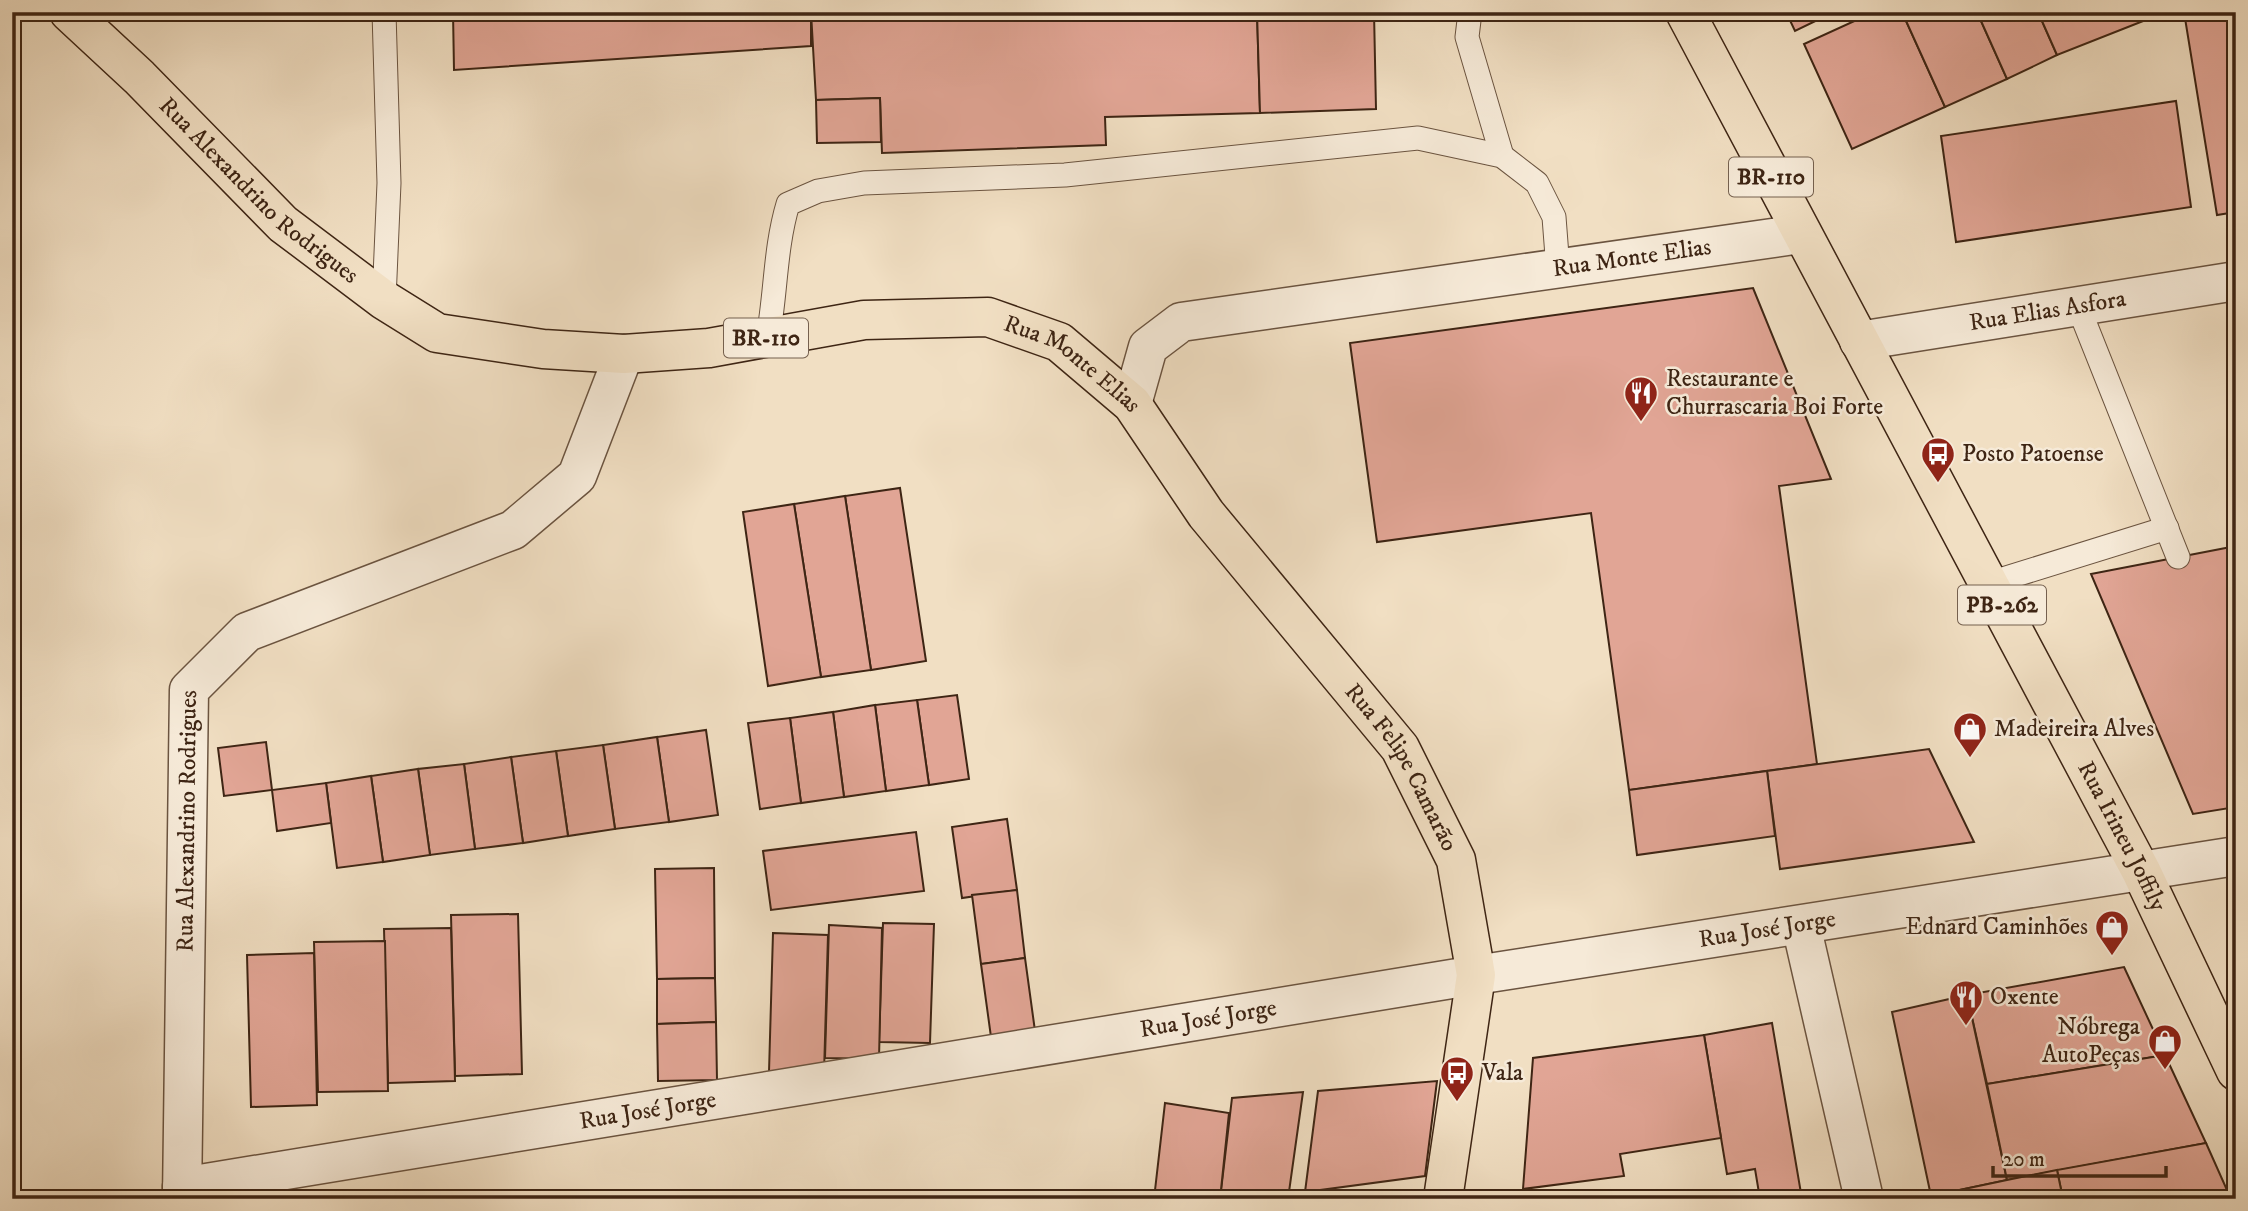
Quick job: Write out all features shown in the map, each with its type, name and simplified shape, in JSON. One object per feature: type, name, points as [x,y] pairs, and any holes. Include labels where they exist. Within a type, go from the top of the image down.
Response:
[{"type":"main road","name":"Rua Alexandrino Rodrigues","points":[[69,12],[139,77],[283,224],[384,300]]},
{"type":"main road","name":"Rua Irineu Joffily","points":[[1685,12],[2141,871],[2236,1071]]},
{"type":"main road","name":"Rua Monte Elias","points":[[384,300],[437,333],[543,349],[624,354],[709,348],[864,320],[988,317],[1059,342],[1132,404]]},
{"type":"main road","name":"Rua Felipe Camarão","points":[[1132,404],[1206,514],[1400,748],[1457,860],[1476,975],[1443,1199]]},
{"type":"street","name":"Rua Monte Elias","points":[[1132,404],[1148,347],[1181,322],[1801,234]]},
{"type":"street","name":"Rua Elias Asfora","points":[[1859,341],[2236,281]]},
{"type":"street","name":"Rua Alexandrino Rodrigues","points":[[182,1193],[189,690],[247,632],[513,530],[577,476],[624,354]]},
{"type":"street","name":"Rua José Jorge","points":[[182,1193],[1476,975],[2236,856]]},
{"type":"street","points":[[1801,925],[1864,1199]]},
{"type":"lane","points":[[384,12],[389,183],[384,300]]},
{"type":"lane","points":[[1470,12],[1467,37],[1502,156]]},
{"type":"lane","points":[[768,337],[776,294],[780,229],[788,204],[818,191],[864,183],[1065,175],[1418,138],[1502,156],[1536,183],[1554,217],[1558,269]]},
{"type":"lane","points":[[2078,306],[2178,557]]},
{"type":"lane","points":[[1990,583],[2167,528]]},
{"type":"building","points":[[453,12],[811,12],[811,46],[454,70]]},
{"type":"building","points":[[811,12],[1257,12],[1260,113],[1105,117],[1106,145],[882,153],[880,98],[816,100]]},
{"type":"building","points":[[1257,12],[1374,12],[1376,109],[1260,113]]},
{"type":"building","points":[[1751,12],[1771,12],[1755,20]]},
{"type":"building","points":[[1786,12],[1834,12],[1795,31]]},
{"type":"building","points":[[1874,12],[1902,12],[1945,107],[1852,149],[1804,44]]},
{"type":"building","points":[[1902,12],[1977,12],[2007,79],[1945,107]]},
{"type":"building","points":[[1977,12],[2038,12],[2057,55],[2007,79]]},
{"type":"building","points":[[2038,12],[2166,12],[2057,55]]},
{"type":"building","points":[[2184,12],[2236,13],[2236,212],[2217,215]]},
{"type":"building","points":[[880,98],[881,142],[817,143],[816,100]]},
{"type":"building","points":[[2176,101],[2191,207],[1956,242],[1941,136]]},
{"type":"building","points":[[1753,288],[1831,479],[1779,486],[1817,764],[1629,790],[1591,513],[1377,542],[1350,343]]},
{"type":"building","points":[[900,488],[926,661],[871,670],[845,496]]},
{"type":"building","points":[[845,496],[871,670],[821,677],[794,504]]},
{"type":"building","points":[[794,504],[821,677],[768,686],[743,512]]},
{"type":"building","points":[[2236,546],[2236,807],[2193,814],[2091,574]]},
{"type":"building","points":[[957,695],[969,779],[929,785],[917,700]]},
{"type":"building","points":[[917,700],[929,785],[886,791],[875,705]]},
{"type":"building","points":[[875,705],[886,791],[844,797],[833,712]]},
{"type":"building","points":[[833,712],[844,797],[801,803],[790,718]]},
{"type":"building","points":[[790,718],[801,803],[760,809],[748,723]]},
{"type":"building","points":[[706,730],[718,815],[669,822],[657,737]]},
{"type":"building","points":[[657,737],[669,822],[615,829],[603,745]]},
{"type":"building","points":[[266,742],[272,790],[224,796],[218,748]]},
{"type":"building","points":[[603,745],[615,829],[568,836],[556,751]]},
{"type":"building","points":[[1929,749],[1974,842],[1780,869],[1767,771]]},
{"type":"building","points":[[556,751],[568,836],[523,843],[511,757]]},
{"type":"building","points":[[511,757],[523,843],[475,849],[464,764]]},
{"type":"building","points":[[464,764],[475,849],[430,855],[418,769]]},
{"type":"building","points":[[418,769],[430,855],[383,862],[371,776]]},
{"type":"building","points":[[1767,771],[1775,836],[1637,855],[1629,790]]},
{"type":"building","points":[[371,776],[383,862],[337,868],[326,783]]},
{"type":"building","points":[[326,783],[331,823],[277,831],[272,790]]},
{"type":"building","points":[[1007,819],[1017,890],[962,898],[952,827]]},
{"type":"building","points":[[916,832],[924,891],[771,910],[763,851]]},
{"type":"building","points":[[714,868],[715,978],[657,979],[655,869]]},
{"type":"building","points":[[1017,890],[1025,958],[981,964],[972,895]]},
{"type":"building","points":[[518,914],[522,1074],[455,1076],[451,915]]},
{"type":"building","points":[[883,923],[934,924],[930,1043],[879,1042]]},
{"type":"building","points":[[829,925],[882,928],[879,1059],[825,1058]]},
{"type":"building","points":[[451,928],[455,1081],[388,1083],[384,929]]},
{"type":"building","points":[[773,933],[828,935],[824,1073],[769,1072]]},
{"type":"building","points":[[385,941],[388,1091],[318,1092],[314,942]]},
{"type":"building","points":[[314,953],[317,1105],[251,1107],[247,955]]},
{"type":"building","points":[[1025,958],[1035,1031],[991,1037],[981,964]]},
{"type":"building","points":[[2124,967],[2165,1055],[1987,1084],[1967,995]]},
{"type":"building","points":[[715,978],[716,1022],[657,1024],[657,979]]},
{"type":"building","points":[[1967,995],[2007,1180],[1931,1196],[1892,1012]]},
{"type":"building","points":[[716,1022],[717,1080],[658,1081],[657,1024]]},
{"type":"building","points":[[1772,1023],[1802,1199],[1760,1199],[1755,1169],[1727,1174],[1704,1035]]},
{"type":"building","points":[[1704,1035],[1721,1138],[1620,1154],[1624,1176],[1523,1189],[1533,1058]]},
{"type":"building","points":[[2165,1055],[2206,1143],[2007,1180],[1987,1084]]},
{"type":"building","points":[[1437,1081],[1425,1176],[1305,1192],[1318,1091]]},
{"type":"building","points":[[1303,1092],[1288,1199],[1220,1199],[1232,1098]]},
{"type":"building","points":[[1165,1103],[1229,1113],[1220,1199],[1154,1199]]},
{"type":"building","points":[[2206,1143],[2231,1199],[2063,1199],[2057,1170]]},
{"type":"building","points":[[2057,1170],[2063,1199],[1931,1196],[2007,1180]]},
{"type":"building","points":[[933,1191],[933,1199],[866,1199],[866,1192]]},
{"type":"building","points":[[866,1192],[866,1199],[791,1199],[791,1193]]},
{"type":"building","points":[[791,1193],[791,1199],[719,1199],[719,1194]]},
{"type":"place","name":"Restaurante e Churrascaria Boi Forte","points":[[1641,423]]},
{"type":"place","name":"Posto Patoense","points":[[1938,484]]},
{"type":"place","name":"Madeireira Alves","points":[[1970,759]]},
{"type":"place","name":"Ednard Caminhões","points":[[2112,957]]},
{"type":"place","name":"Oxente","points":[[1966,1027]]},
{"type":"place","name":"Nóbrega AutoPeças","points":[[2165,1071]]},
{"type":"place","name":"Vala","points":[[1457,1103]]}]
